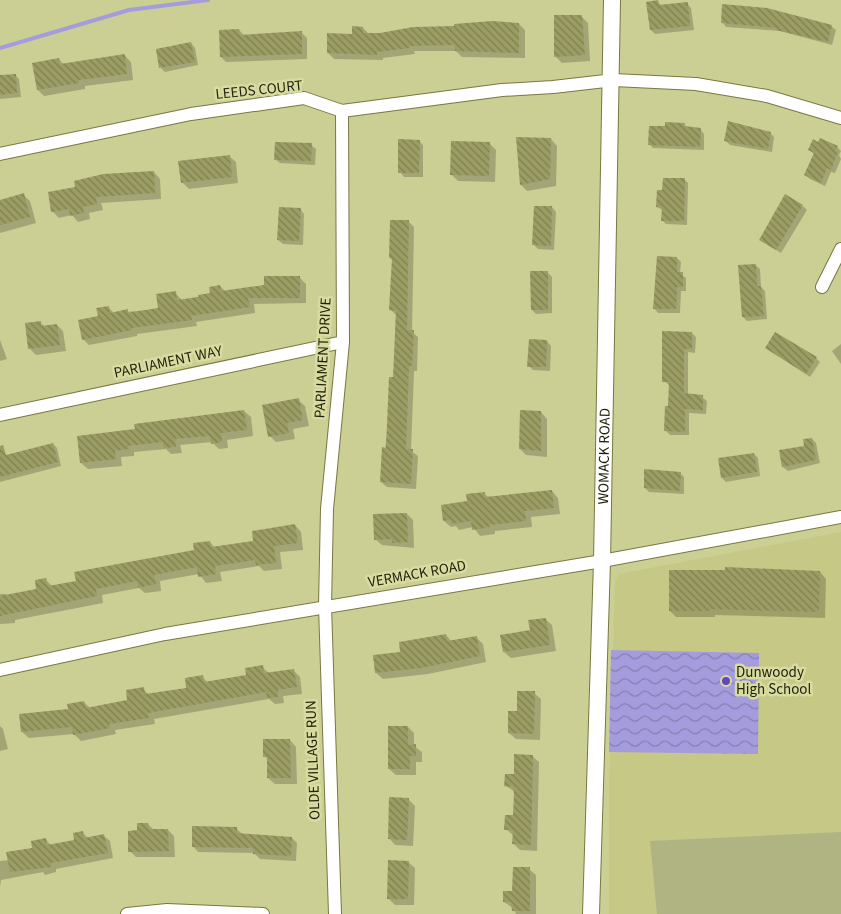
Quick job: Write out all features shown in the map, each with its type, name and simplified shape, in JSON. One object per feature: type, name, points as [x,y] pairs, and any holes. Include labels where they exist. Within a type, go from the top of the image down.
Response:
[{"type":"street","name":"WOMACK ROAD","points":[[590,914],[602,561],[612,0]]},
{"type":"street","name":"LEEDS COURT","points":[[0,154],[191,114],[304,98],[342,111],[502,90],[553,87],[611,80],[696,84],[767,96],[841,118]]},
{"type":"street","name":"PARLIAMENT DRIVE","points":[[325,606],[326,509],[343,342],[342,111]]},
{"type":"street","points":[[822,287],[841,249]]},
{"type":"street","name":"PARLIAMENT WAY","points":[[0,414],[343,342]]},
{"type":"street","name":"VERMACK ROAD","points":[[0,670],[165,634],[602,561],[841,516]]},
{"type":"street","name":"OLDE VILLAGE RUN","points":[[325,606],[335,914]]},
{"type":"street","points":[[127,914],[167,910],[263,914]]},
{"type":"shaded area","name":"Dunwoody High School","points":[[841,532],[841,914],[609,914],[609,781],[615,581],[619,574]]},
{"type":"shaded area","points":[[841,832],[841,914],[657,914],[650,841]]},
{"type":"water","points":[[611,650],[759,653],[758,754],[609,752]]},
{"type":"building","points":[[658,0],[659,5],[688,2],[690,26],[650,30],[646,2]]},
{"type":"building","points":[[722,4],[767,8],[832,25],[828,42],[776,30],[777,28],[721,23]]},
{"type":"building","points":[[554,15],[582,15],[585,55],[554,57]]},
{"type":"building","points":[[492,21],[519,23],[519,53],[455,51],[455,45],[409,46],[410,48],[377,52],[377,55],[327,53],[327,33],[352,34],[352,26],[363,27],[363,33],[380,33],[413,27],[454,26],[454,24]]},
{"type":"building","points":[[239,29],[240,35],[302,31],[302,54],[220,57],[219,30]]},
{"type":"building","points":[[191,42],[195,62],[159,68],[156,49]]},
{"type":"building","points":[[125,54],[127,74],[79,80],[79,83],[37,90],[32,63],[59,58],[60,64]]},
{"type":"building","points":[[16,74],[17,93],[0,95],[0,75]]},
{"type":"building","points":[[728,121],[771,132],[768,149],[724,141]]},
{"type":"building","points":[[665,122],[685,123],[684,126],[701,128],[700,147],[648,145],[649,126],[665,126]]},
{"type":"building","points":[[516,137],[551,138],[550,179],[520,185]]},
{"type":"building","points":[[820,138],[838,146],[835,151],[838,152],[831,170],[827,168],[821,183],[804,175],[814,153],[808,150],[813,139],[818,142]]},
{"type":"building","points":[[398,139],[420,140],[419,173],[398,173]]},
{"type":"building","points":[[451,141],[490,142],[489,176],[450,175]]},
{"type":"building","points":[[275,142],[312,143],[311,161],[274,160]]},
{"type":"building","points":[[230,155],[232,177],[181,183],[178,161]]},
{"type":"building","points":[[154,171],[155,193],[96,197],[97,204],[83,207],[84,213],[70,216],[69,209],[51,212],[48,192],[75,187],[74,181],[103,174]]},
{"type":"building","points":[[663,178],[685,178],[684,221],[661,221],[662,208],[656,207],[657,190],[662,190]]},
{"type":"building","points":[[24,193],[30,217],[0,225],[0,200]]},
{"type":"building","points":[[785,194],[803,205],[776,250],[759,240]]},
{"type":"building","points":[[534,206],[552,206],[551,246],[532,245]]},
{"type":"building","points":[[279,207],[301,208],[299,241],[277,240]]},
{"type":"building","points":[[390,220],[409,220],[407,330],[414,330],[412,366],[409,366],[406,449],[413,449],[411,484],[380,482],[382,447],[386,448],[389,377],[393,377],[396,311],[389,310],[392,258],[389,258]]},
{"type":"building","points":[[657,256],[677,257],[677,272],[683,272],[683,287],[677,287],[676,309],[653,309]]},
{"type":"building","points":[[756,264],[757,286],[761,286],[764,316],[742,317],[738,265]]},
{"type":"building","points":[[530,271],[548,271],[548,310],[531,310]]},
{"type":"building","points":[[264,276],[300,276],[300,298],[248,298],[250,307],[191,316],[192,320],[132,328],[132,330],[82,340],[78,320],[98,316],[96,308],[109,306],[110,313],[128,309],[128,313],[158,308],[156,294],[176,291],[177,300],[199,297],[198,295],[210,293],[209,287],[220,285],[221,291],[264,285]]},
{"type":"building","points":[[41,321],[41,326],[57,324],[60,345],[28,349],[25,323]]},
{"type":"building","points":[[662,331],[692,332],[692,349],[684,349],[684,393],[703,395],[703,410],[685,409],[685,432],[664,431],[665,406],[668,406],[669,382],[662,382]]},
{"type":"building","points":[[775,332],[817,357],[806,374],[765,348]]},
{"type":"building","points":[[529,339],[547,340],[546,367],[527,367]]},
{"type":"building","points":[[299,398],[303,420],[287,423],[289,433],[268,437],[262,405]]},
{"type":"building","points":[[244,410],[247,430],[221,433],[222,442],[211,444],[210,436],[175,439],[176,447],[164,448],[163,442],[128,446],[129,449],[115,451],[116,459],[80,463],[77,436],[135,429],[134,424]]},
{"type":"building","points":[[520,410],[541,411],[541,451],[519,449]]},
{"type":"building","points":[[812,438],[816,460],[782,467],[779,450],[804,446],[803,439]]},
{"type":"building","points":[[53,443],[58,462],[0,477],[0,446],[3,445],[6,455]]},
{"type":"building","points":[[754,453],[757,472],[721,478],[718,458]]},
{"type":"building","points":[[644,469],[681,472],[680,491],[644,488]]},
{"type":"building","points":[[552,490],[554,508],[525,511],[526,521],[489,525],[490,527],[472,530],[471,521],[451,524],[451,520],[443,521],[441,505],[467,501],[466,494],[485,492],[485,497]]},
{"type":"building","points":[[407,513],[408,542],[392,543],[392,539],[374,540],[373,514]]},
{"type":"building","points":[[295,524],[298,543],[274,546],[276,563],[256,565],[255,560],[215,566],[216,574],[198,577],[197,567],[154,575],[156,584],[138,588],[137,581],[96,589],[97,596],[0,616],[0,596],[36,589],[35,580],[46,578],[48,586],[76,581],[74,572],[194,550],[193,543],[210,541],[211,547],[253,541],[252,531]]},
{"type":"building","points":[[725,567],[820,571],[819,612],[709,609],[709,611],[669,611],[669,570],[725,570]]},
{"type":"building","points":[[546,618],[550,645],[503,652],[500,635],[530,630],[528,620]]},
{"type":"building","points":[[446,634],[447,641],[477,636],[480,656],[421,668],[375,673],[373,655],[400,652],[399,642]]},
{"type":"building","points":[[263,665],[264,673],[294,669],[297,687],[278,690],[278,697],[267,698],[266,692],[148,713],[149,718],[109,724],[110,728],[73,735],[72,727],[21,732],[19,714],[68,709],[67,704],[84,701],[86,708],[127,700],[126,690],[144,687],[145,694],[186,688],[185,678],[203,675],[204,682],[246,675],[245,668]]},
{"type":"building","points":[[517,691],[535,691],[534,734],[508,733],[508,711],[517,711]]},
{"type":"building","points":[[388,726],[408,726],[408,745],[416,744],[416,756],[410,756],[410,769],[388,769]]},
{"type":"building","points":[[263,739],[290,739],[291,778],[267,778],[267,757],[263,757]]},
{"type":"building","points":[[514,754],[533,755],[531,845],[512,844],[513,830],[504,830],[505,815],[513,815],[513,787],[504,786],[505,774],[514,774]]},
{"type":"building","points":[[389,797],[409,798],[407,840],[388,839]]},
{"type":"building","points":[[137,823],[148,823],[149,829],[168,829],[169,851],[128,852],[128,831],[137,830]]},
{"type":"building","points":[[192,826],[237,827],[237,833],[292,837],[291,856],[253,854],[253,848],[192,847]]},
{"type":"building","points":[[83,831],[84,838],[104,834],[108,853],[51,863],[51,867],[10,872],[6,852],[32,848],[31,841],[46,838],[47,845],[74,840],[73,833]]},
{"type":"building","points":[[388,860],[409,861],[408,899],[387,899]]},
{"type":"building","points":[[513,867],[530,867],[530,911],[512,911],[511,902],[503,902],[503,891],[512,891]]},
{"type":"waterway","points":[[0,48],[129,10],[208,0]]},
{"type":"place","name":"Dunwoody High School","points":[[726,681]]}]
